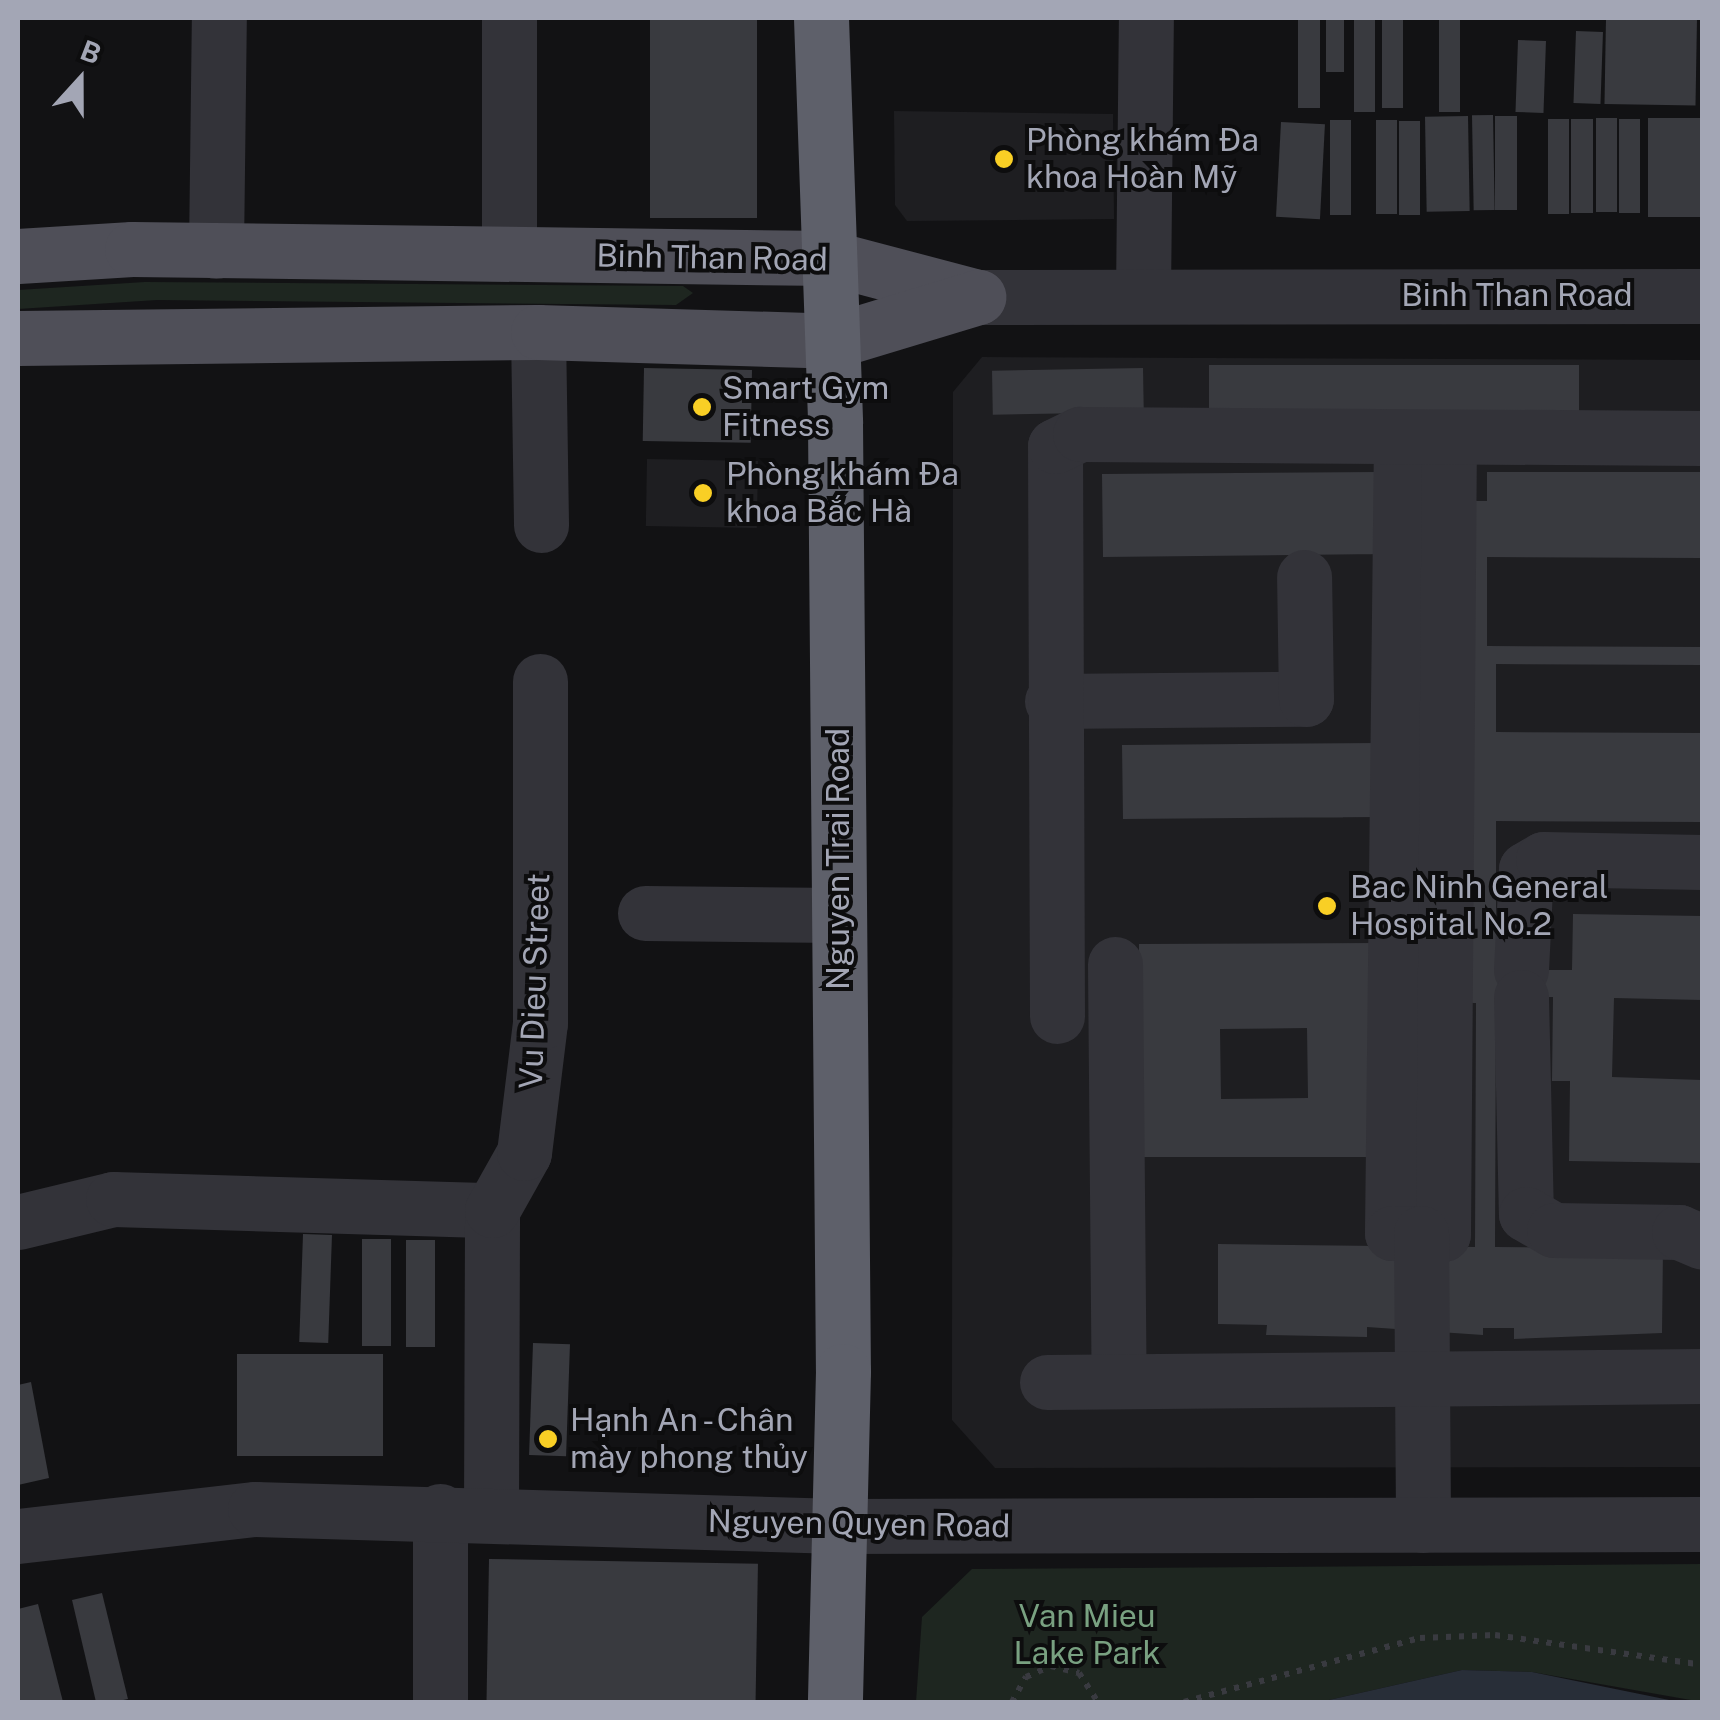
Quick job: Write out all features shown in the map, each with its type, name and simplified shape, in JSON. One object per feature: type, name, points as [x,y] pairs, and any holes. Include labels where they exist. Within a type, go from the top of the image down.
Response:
[{"type":"highway","name":"Nguyen Trai Road","points":[[821,18],[833,341],[838,915],[839,1526],[835,1702]]},
{"type":"main road","name":"Binh Than Road","points":[[18,256],[216,252],[830,258],[978,297]]},
{"type":"main road","points":[[18,338],[538,332],[833,341],[978,297]]},
{"type":"street","points":[[216,252],[219,18]]},
{"type":"street","points":[[509,18],[509,253]]},
{"type":"street","points":[[1143,294],[1146,18]]},
{"type":"street","name":"Binh Than Road","points":[[978,297],[1702,296]]},
{"type":"street","points":[[538,332],[541,525]]},
{"type":"street","points":[[1057,1016],[1049,459],[1065,438],[1702,438]]},
{"type":"street","points":[[1424,1524],[1421,1234],[1443,1234],[1425,438]]},
{"type":"street","points":[[1052,701],[1306,700],[1304,577]]},
{"type":"street","name":"Vu Dieu Street","points":[[440,1702],[465,1511],[492,1210],[524,1153],[540,1022],[540,681]]},
{"type":"street","points":[[1702,862],[1543,860],[1526,869],[1521,984],[1526,1214],[1554,1230],[1679,1232],[1702,1242]]},
{"type":"street","points":[[645,913],[838,915]]},
{"type":"street","points":[[1114,964],[1119,1381]]},
{"type":"street","points":[[18,1222],[113,1199],[492,1210]]},
{"type":"street","points":[[1047,1382],[1702,1376]]},
{"type":"street","name":"Nguyen Quyen Road","points":[[18,1536],[255,1509],[465,1511],[839,1526],[1702,1524]]},
{"type":"path","points":[[1184,1702],[1420,1638],[1495,1634],[1702,1665]]},
{"type":"path","points":[[1012,1702],[1026,1677],[1051,1666],[1079,1673],[1098,1702]]},
{"type":"shaded area","name":"Phòng khám Đa khoa Hoàn Mỹ","points":[[894,111],[1113,114],[1114,219],[907,221],[895,205]]},
{"type":"shaded area","name":"Bac Ninh General Hospital No.2","points":[[982,357],[1702,360],[1702,1467],[995,1468],[952,1420],[953,392]]},
{"type":"shaded area","name":"Phòng khám Đa khoa Bắc Hà","points":[[647,459],[758,461],[757,528],[646,526]]},
{"type":"shaded area","points":[[1462,1670],[1532,1672],[1679,1702],[1320,1702]]},
{"type":"green space","points":[[145,282],[683,286],[693,293],[676,305],[157,300],[18,309],[18,290]]},
{"type":"green space","name":"Van Mieu Lake Park","points":[[1702,1564],[1702,1702],[1532,1672],[1462,1670],[1320,1702],[916,1702],[922,1617],[972,1569]]},
{"type":"building","points":[[650,18],[757,18],[757,218],[650,218]]},
{"type":"building","points":[[1298,18],[1320,18],[1320,108],[1298,108]]},
{"type":"building","points":[[1326,18],[1344,18],[1344,72],[1326,72]]},
{"type":"building","points":[[1354,18],[1375,18],[1375,112],[1354,112]]},
{"type":"building","points":[[1382,18],[1403,18],[1403,108],[1382,108]]},
{"type":"building","points":[[1439,18],[1460,18],[1460,112],[1439,112]]},
{"type":"building","points":[[1606,18],[1697,20],[1695,106],[1604,104]]},
{"type":"building","points":[[1576,31],[1603,32],[1600,104],[1573,103]]},
{"type":"building","points":[[1518,40],[1546,41],[1543,113],[1515,112]]},
{"type":"building","points":[[1472,115],[1493,115],[1495,210],[1474,210]]},
{"type":"building","points":[[1468,116],[1470,211],[1427,212],[1425,117]]},
{"type":"building","points":[[1495,116],[1517,116],[1517,210],[1495,210]]},
{"type":"building","points":[[1596,118],[1617,118],[1617,212],[1596,212]]},
{"type":"building","points":[[1648,118],[1702,118],[1702,217],[1648,217]]},
{"type":"building","points":[[1548,119],[1569,119],[1569,214],[1548,214]]},
{"type":"building","points":[[1571,119],[1593,119],[1593,213],[1571,213]]},
{"type":"building","points":[[1619,119],[1640,119],[1640,213],[1619,213]]},
{"type":"building","points":[[1330,120],[1351,120],[1351,215],[1330,215]]},
{"type":"building","points":[[1376,120],[1397,120],[1397,214],[1376,214]]},
{"type":"building","points":[[1399,121],[1420,121],[1420,215],[1399,215]]},
{"type":"building","points":[[1281,122],[1325,124],[1320,219],[1276,217]]},
{"type":"building","points":[[1209,365],[1579,365],[1579,420],[1209,420]]},
{"type":"building","points":[[644,368],[752,370],[751,443],[643,441]]},
{"type":"building","points":[[1143,368],[1144,412],[993,415],[992,371]]},
{"type":"building","points":[[1379,472],[1379,501],[1487,501],[1487,472],[1702,472],[1702,558],[1487,557],[1487,646],[1702,647],[1702,665],[1496,664],[1496,732],[1702,733],[1702,822],[1496,821],[1496,970],[1572,970],[1573,914],[1702,916],[1702,1000],[1614,998],[1612,1077],[1702,1080],[1702,1163],[1569,1161],[1570,1081],[1552,1081],[1553,997],[1496,998],[1495,1247],[1663,1249],[1662,1333],[1514,1339],[1514,1328],[1483,1328],[1483,1335],[1367,1327],[1367,1337],[1266,1335],[1267,1325],[1218,1324],[1218,1244],[1379,1246],[1380,1157],[1140,1157],[1139,944],[1379,943],[1380,817],[1123,819],[1122,745],[1379,743],[1380,554],[1103,557],[1102,474]],"holes":[[[1473,783],[1473,966],[1403,966]],[[1403,1002],[1476,1003],[1475,1247],[1403,1246]],[[1307,1028],[1308,1098],[1221,1099],[1220,1029]]]},
{"type":"building","points":[[303,1234],[332,1235],[328,1343],[299,1342]]},
{"type":"building","points":[[362,1239],[391,1239],[391,1346],[362,1346]]},
{"type":"building","points":[[406,1240],[435,1240],[435,1347],[406,1347]]},
{"type":"building","points":[[533,1343],[570,1344],[566,1456],[529,1455]]},
{"type":"building","points":[[237,1354],[383,1354],[383,1456],[237,1456]]},
{"type":"building","points":[[31,1382],[49,1478],[18,1485],[18,1385]]},
{"type":"building","points":[[489,1559],[758,1564],[756,1702],[487,1702]]},
{"type":"building","points":[[102,1593],[128,1699],[114,1702],[96,1702],[72,1600]]},
{"type":"building","points":[[38,1604],[63,1702],[18,1702],[18,1609]]},
{"type":"place","name":"Phòng khám Đa khoa Hoàn Mỹ","points":[[1004,159]]},
{"type":"place","name":"Smart Gym Fitness","points":[[702,407]]},
{"type":"place","name":"Phòng khám Đa khoa Bắc Hà","points":[[703,493]]},
{"type":"place","name":"Bac Ninh General Hospital No.2","points":[[1327,906]]},
{"type":"place","name":"Hạnh An - Chân mày phong thủy","points":[[548,1439]]}]
